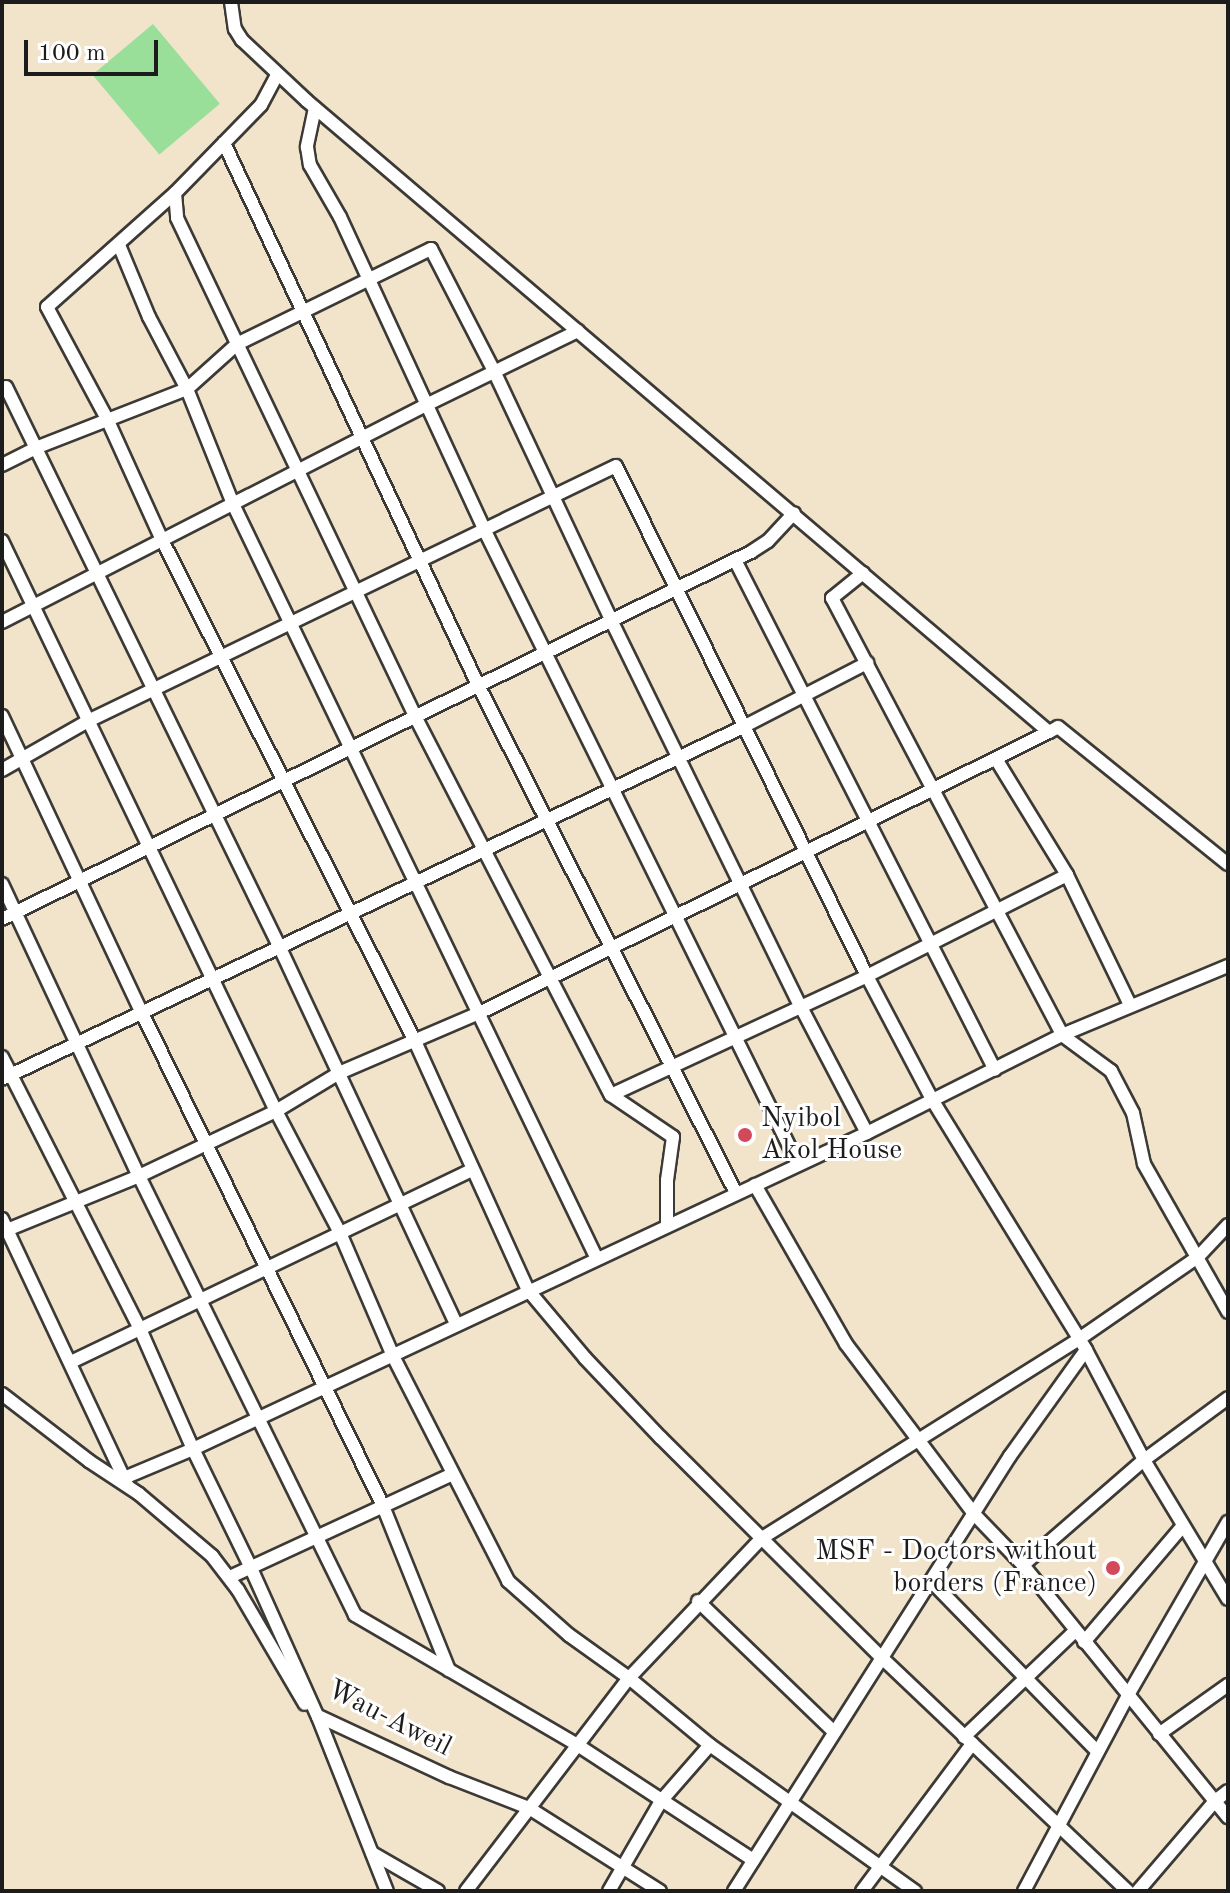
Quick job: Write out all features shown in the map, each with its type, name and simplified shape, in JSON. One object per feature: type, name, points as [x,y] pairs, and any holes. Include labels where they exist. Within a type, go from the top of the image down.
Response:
[{"type":"street","points":[[231,2],[235,29],[258,58],[277,75],[1049,732]]},
{"type":"street","points":[[277,75],[261,105],[175,193],[47,307],[108,421],[162,540],[414,1039],[528,1290],[585,1358],[762,1538],[968,1741],[1128,1891]]},
{"type":"street","points":[[315,108],[307,147],[310,165],[340,217],[484,529],[548,652],[612,789],[677,913],[734,1038],[798,1164]]},
{"type":"street","points":[[224,143],[479,687],[736,1193]]},
{"type":"street","points":[[175,193],[177,218],[416,718],[611,1095],[673,1137],[667,1180],[667,1225]]},
{"type":"street","points":[[119,245],[149,317],[187,389],[233,504],[596,1257]]},
{"type":"street","points":[[2,465],[38,447],[187,389],[237,344],[431,249],[494,371],[678,758],[867,1133]]},
{"type":"street","points":[[2,622],[426,405],[578,331]]},
{"type":"street","points":[[6,387],[38,447],[95,574],[280,948],[456,1323]]},
{"type":"street","points":[[2,770],[23,761],[88,721],[616,466],[867,976],[933,1101],[1082,1345],[1182,1527],[1228,1599]]},
{"type":"street","points":[[2,919],[735,560],[768,541],[794,513]]},
{"type":"street","points":[[2,541],[276,1111],[340,1233],[392,1354],[451,1475],[516,1591],[710,1745],[915,1891]]},
{"type":"street","points":[[735,560],[995,1070]]},
{"type":"street","points":[[863,573],[832,598],[1062,1035],[1111,1071],[1133,1113],[1144,1164],[1228,1312]]},
{"type":"street","points":[[6,1077],[743,727],[867,663]]},
{"type":"street","points":[[2,716],[142,1013],[383,1506],[449,1670]]},
{"type":"street","points":[[1228,864],[1058,727],[479,1013],[339,1073],[276,1111],[139,1176],[4,1227],[126,1481],[596,1257],[867,1133],[1062,1035],[1228,966]]},
{"type":"street","points":[[996,759],[1067,875],[1130,1005]]},
{"type":"street","points":[[611,1095],[867,976],[1067,875]]},
{"type":"street","points":[[2,884],[139,1176],[355,1615],[576,1744],[753,1860]]},
{"type":"street","points":[[2,1057],[6,1077],[140,1329],[193,1449],[250,1566],[318,1717],[387,1891]]},
{"type":"street","points":[[71,1362],[472,1170]]},
{"type":"street","points":[[755,1185],[846,1344],[920,1437],[974,1514],[1023,1565],[1228,1817]]},
{"type":"street","points":[[466,1891],[629,1678],[698,1601],[762,1538],[920,1437],[1082,1345],[1198,1257],[1228,1225]]},
{"type":"street","points":[[734,1891],[880,1656],[1082,1345]]},
{"type":"street","name":"Wau-Aweil","points":[[2,1394],[89,1461],[126,1481],[212,1556],[230,1577],[304,1703],[318,1717],[433,1770],[529,1808],[660,1891]]},
{"type":"street","points":[[1023,1565],[1144,1460],[1228,1398]]},
{"type":"street","points":[[230,1577],[451,1475]]},
{"type":"street","points":[[1024,1891],[1097,1751],[1228,1522]]},
{"type":"street","points":[[1084,1642],[1182,1527]]},
{"type":"street","points":[[931,1581],[1097,1751]]},
{"type":"street","points":[[698,1601],[834,1732]]},
{"type":"street","points":[[862,1891],[968,1741],[1075,1631]]},
{"type":"street","points":[[1159,1734],[1228,1685]]},
{"type":"street","points":[[609,1891],[661,1801],[710,1745]]},
{"type":"street","points":[[1138,1891],[1215,1801],[1228,1791]]},
{"type":"street","points":[[372,1853],[438,1891]]},
{"type":"green space","points":[[153,24],[220,104],[159,154],[92,75]]},
{"type":"place","name":"Nyibol Akol House","points":[[745,1135]]},
{"type":"place","name":"MSF - Doctors without borders (France)","points":[[1113,1568]]}]
